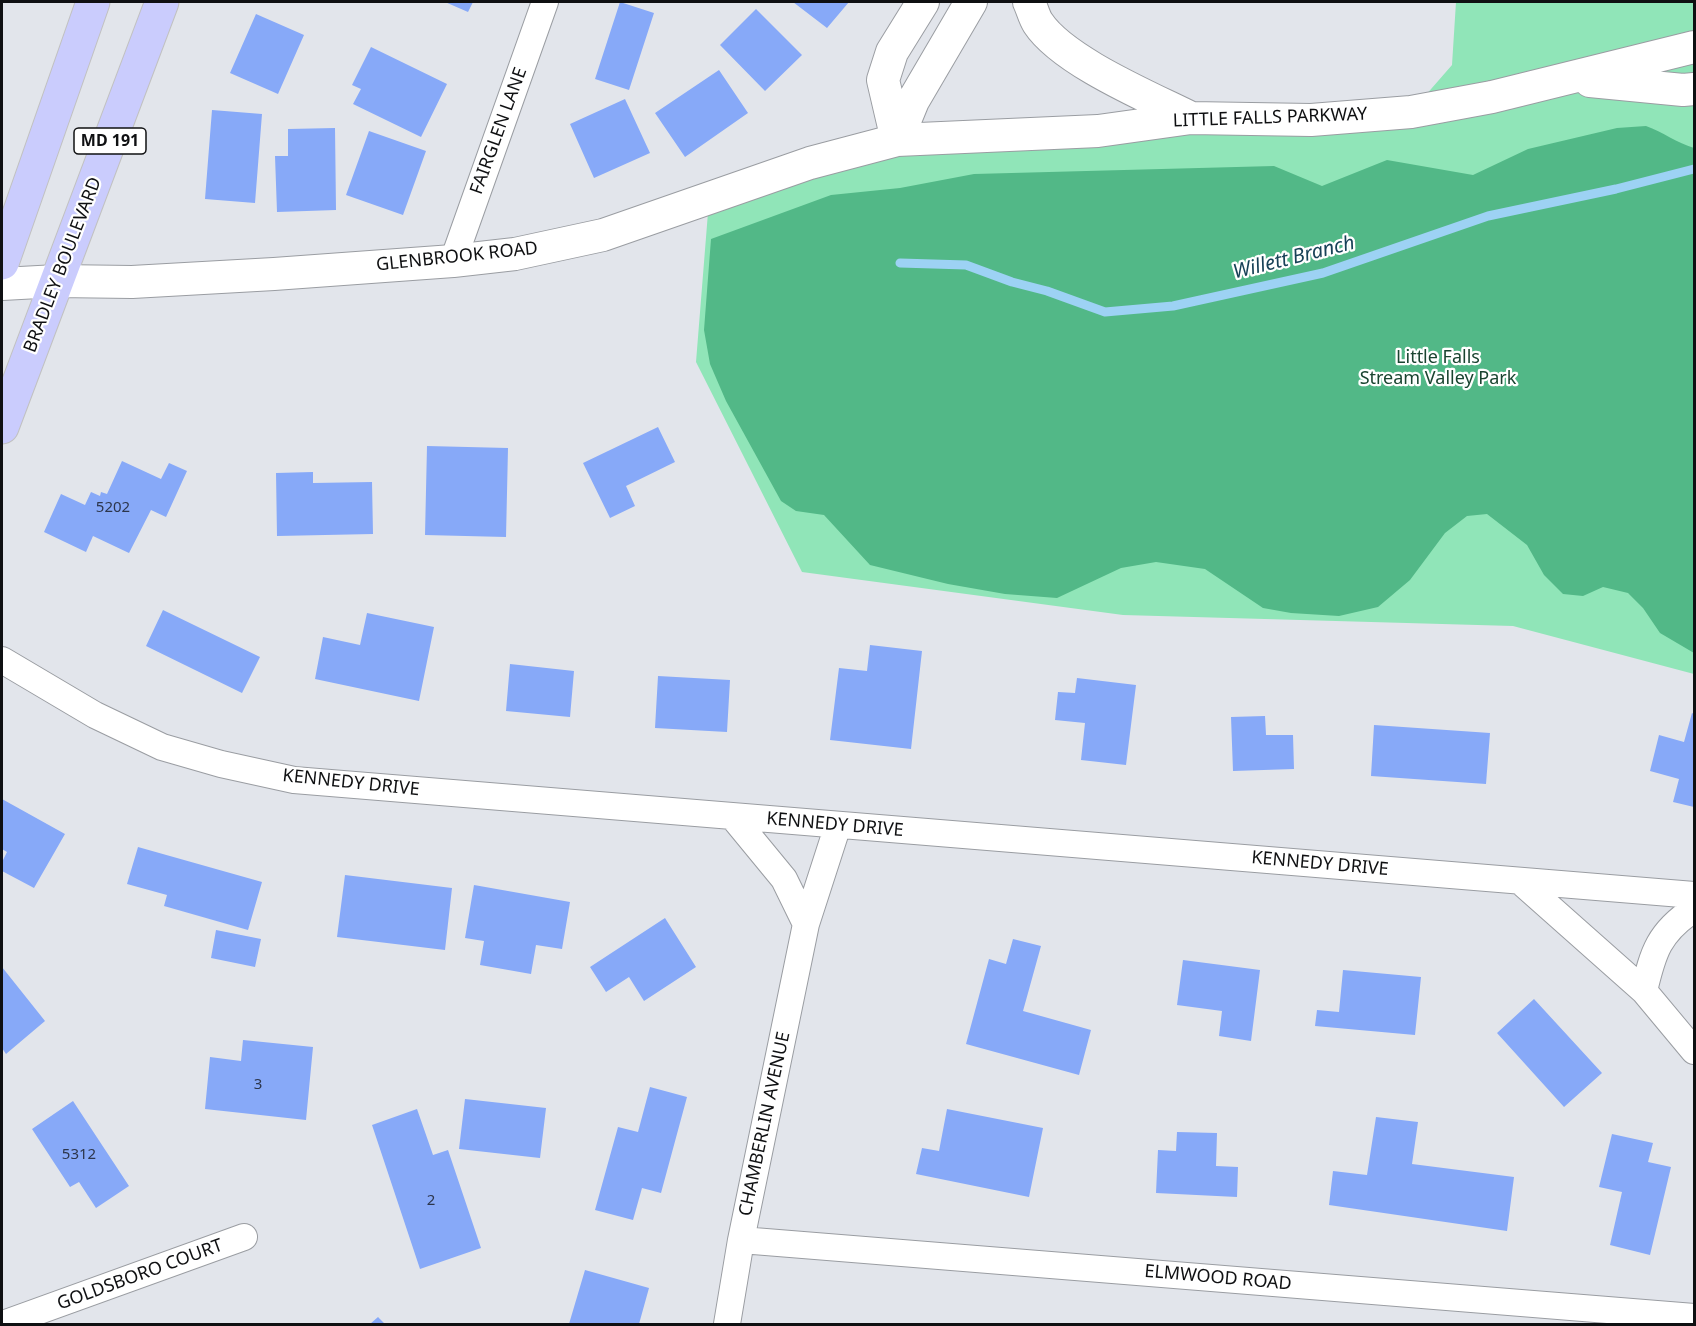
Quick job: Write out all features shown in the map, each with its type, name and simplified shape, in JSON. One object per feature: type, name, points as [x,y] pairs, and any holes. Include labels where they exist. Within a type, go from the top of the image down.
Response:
[{"type":"main road","name":"MD 191","points":[[2,263],[93,2]]},
{"type":"main road","name":"BRADLEY BOULEVARD","points":[[2,427],[162,2]]},
{"type":"street","name":"FAIRGLEN LANE","points":[[453,261],[545,2]]},
{"type":"street","points":[[897,140],[884,80],[892,52],[923,2]]},
{"type":"street","points":[[897,140],[912,101],[971,2]]},
{"type":"street","points":[[1029,2],[1038,23],[1063,50],[1191,118]]},
{"type":"street","name":"LITTLE FALLS PARKWAY","points":[[897,140],[1098,131],[1191,118],[1311,120],[1411,112],[1492,97],[1695,46]]},
{"type":"street","name":"LITTLE FALLS PARKWAY","points":[[1568,79],[1683,90],[1695,89]]},
{"type":"street","name":"GLENBROOK ROAD","points":[[2,284],[57,281],[144,281],[453,261],[515,254],[603,235],[810,163],[897,140]]},
{"type":"street","name":"KENNEDY DRIVE","points":[[2,660],[93,714],[162,747],[221,764],[294,780],[1695,895]]},
{"type":"street","points":[[733,817],[784,879],[806,924]]},
{"type":"street","name":"CHAMBERLIN AVENUE","points":[[727,1324],[741,1240],[806,924],[838,825]]},
{"type":"street","points":[[1520,881],[1644,991],[1695,1051]]},
{"type":"street","points":[[1644,991],[1652,956],[1666,933],[1682,917],[1695,909]]},
{"type":"street","name":"GOLDSBORO COURT","points":[[3,1324],[244,1238]]},
{"type":"street","name":"ELMWOOD ROAD","points":[[741,1240],[1695,1317]]},
{"type":"green space","name":"Little Falls Stream Valley Park","points":[[1456,2],[1694,2],[1694,674],[1513,626],[1123,615],[802,572],[696,362],[709,200],[897,140],[1411,112],[1452,65]]},
{"type":"green space","name":"Little Falls Stream Valley Park","points":[[1646,126],[1694,148],[1694,653],[1660,633],[1643,608],[1628,593],[1603,587],[1583,596],[1563,594],[1544,575],[1527,545],[1487,514],[1467,516],[1445,533],[1410,580],[1378,607],[1339,616],[1291,613],[1263,608],[1205,569],[1156,562],[1121,568],[1057,598],[1005,594],[948,584],[870,565],[824,515],[796,511],[781,501],[726,401],[710,364],[704,330],[711,239],[831,195],[900,188],[974,174],[1274,166],[1322,186],[1387,160],[1473,175],[1528,149],[1617,128]]},
{"type":"building","points":[[445,2],[473,2],[468,12]]},
{"type":"building","points":[[620,2],[654,13],[629,90],[595,79]]},
{"type":"building","points":[[793,2],[849,2],[827,28]]},
{"type":"building","points":[[756,9],[802,55],[765,91],[720,45]]},
{"type":"building","points":[[256,14],[304,35],[278,94],[230,73]]},
{"type":"building","points":[[371,47],[447,84],[421,137],[353,104],[361,89],[352,85]]},
{"type":"building","points":[[719,70],[748,113],[685,157],[655,113]]},
{"type":"building","points":[[625,99],[650,153],[594,178],[570,124]]},
{"type":"building","points":[[212,110],[262,114],[255,203],[205,199]]},
{"type":"building","points":[[335,128],[336,210],[277,212],[275,156],[288,156],[288,129]]},
{"type":"building","points":[[369,131],[426,151],[403,215],[346,195]]},
{"type":"building","points":[[658,427],[675,462],[626,486],[635,506],[610,518],[583,463]]},
{"type":"building","points":[[427,446],[508,448],[506,537],[425,535]]},
{"type":"building","points":[[122,461],[161,479],[169,463],[187,471],[166,517],[151,510],[129,553],[93,536],[86,552],[44,532],[61,494],[85,505],[91,492],[100,496],[101,492],[107,494]]},
{"type":"building","points":[[313,472],[313,483],[372,482],[373,534],[277,536],[276,473]]},
{"type":"building","points":[[163,610],[260,657],[242,693],[146,646]]},
{"type":"building","points":[[367,613],[434,627],[419,701],[315,679],[323,637],[360,645]]},
{"type":"building","points":[[870,645],[922,651],[911,749],[830,740],[839,668],[867,671]]},
{"type":"building","points":[[510,664],[574,671],[570,717],[506,711]]},
{"type":"building","points":[[658,676],[730,680],[727,732],[655,728]]},
{"type":"building","points":[[1077,678],[1136,685],[1126,765],[1081,760],[1085,723],[1055,720],[1058,692],[1075,693]]},
{"type":"building","points":[[1692,713],[1694,714],[1694,807],[1673,802],[1679,779],[1650,771],[1659,735],[1684,742]]},
{"type":"building","points":[[1265,716],[1266,735],[1293,735],[1294,769],[1233,771],[1231,717]]},
{"type":"building","points":[[1374,725],[1490,733],[1486,784],[1371,776]]},
{"type":"building","points":[[2,799],[65,834],[34,888],[2,871],[2,862],[7,852],[2,849]]},
{"type":"building","points":[[138,847],[262,882],[248,930],[164,906],[167,895],[127,884]]},
{"type":"building","points":[[345,875],[452,888],[445,950],[337,937]]},
{"type":"building","points":[[474,885],[570,902],[562,949],[536,945],[531,974],[480,965],[484,941],[465,938]]},
{"type":"building","points":[[665,918],[696,967],[644,1001],[629,977],[606,992],[590,967]]},
{"type":"building","points":[[216,930],[261,939],[255,967],[211,958]]},
{"type":"building","points":[[1013,939],[1041,946],[1023,1011],[1091,1030],[1079,1075],[966,1044],[989,959],[1006,964]]},
{"type":"building","points":[[1183,960],[1260,970],[1251,1041],[1219,1036],[1222,1011],[1177,1005]]},
{"type":"building","points":[[2,967],[45,1021],[6,1054],[2,1048]]},
{"type":"building","points":[[1343,970],[1421,977],[1415,1035],[1315,1026],[1317,1010],[1339,1012]]},
{"type":"building","points":[[1534,999],[1602,1073],[1564,1107],[1497,1033]]},
{"type":"building","points":[[243,1040],[313,1047],[306,1120],[205,1109],[210,1057],[241,1061]]},
{"type":"building","points":[[650,1087],[687,1097],[661,1193],[642,1188],[633,1220],[595,1210],[618,1127],[638,1132]]},
{"type":"building","points":[[465,1099],[546,1108],[540,1158],[459,1149]]},
{"type":"building","points":[[73,1101],[129,1186],[96,1208],[79,1182],[70,1187],[32,1129]]},
{"type":"building","points":[[417,1109],[433,1155],[448,1150],[481,1248],[420,1269],[372,1125]]},
{"type":"building","points":[[947,1109],[1043,1128],[1029,1197],[916,1174],[922,1148],[939,1151]]},
{"type":"building","points":[[1376,1117],[1418,1122],[1412,1164],[1514,1177],[1507,1231],[1329,1205],[1333,1171],[1367,1175]]},
{"type":"building","points":[[1177,1132],[1217,1133],[1216,1166],[1238,1167],[1237,1197],[1156,1193],[1158,1150],[1176,1151]]},
{"type":"building","points":[[1612,1134],[1653,1143],[1648,1162],[1671,1167],[1650,1255],[1610,1245],[1622,1192],[1599,1187]]},
{"type":"building","points":[[585,1270],[649,1288],[639,1324],[569,1324]]},
{"type":"building","points":[[378,1317],[385,1324],[370,1324]]},
{"type":"waterway","name":"Willett Branch","points":[[900,263],[966,265],[1105,312],[1173,306],[1323,273],[1488,216],[1616,189],[1694,169]]}]
